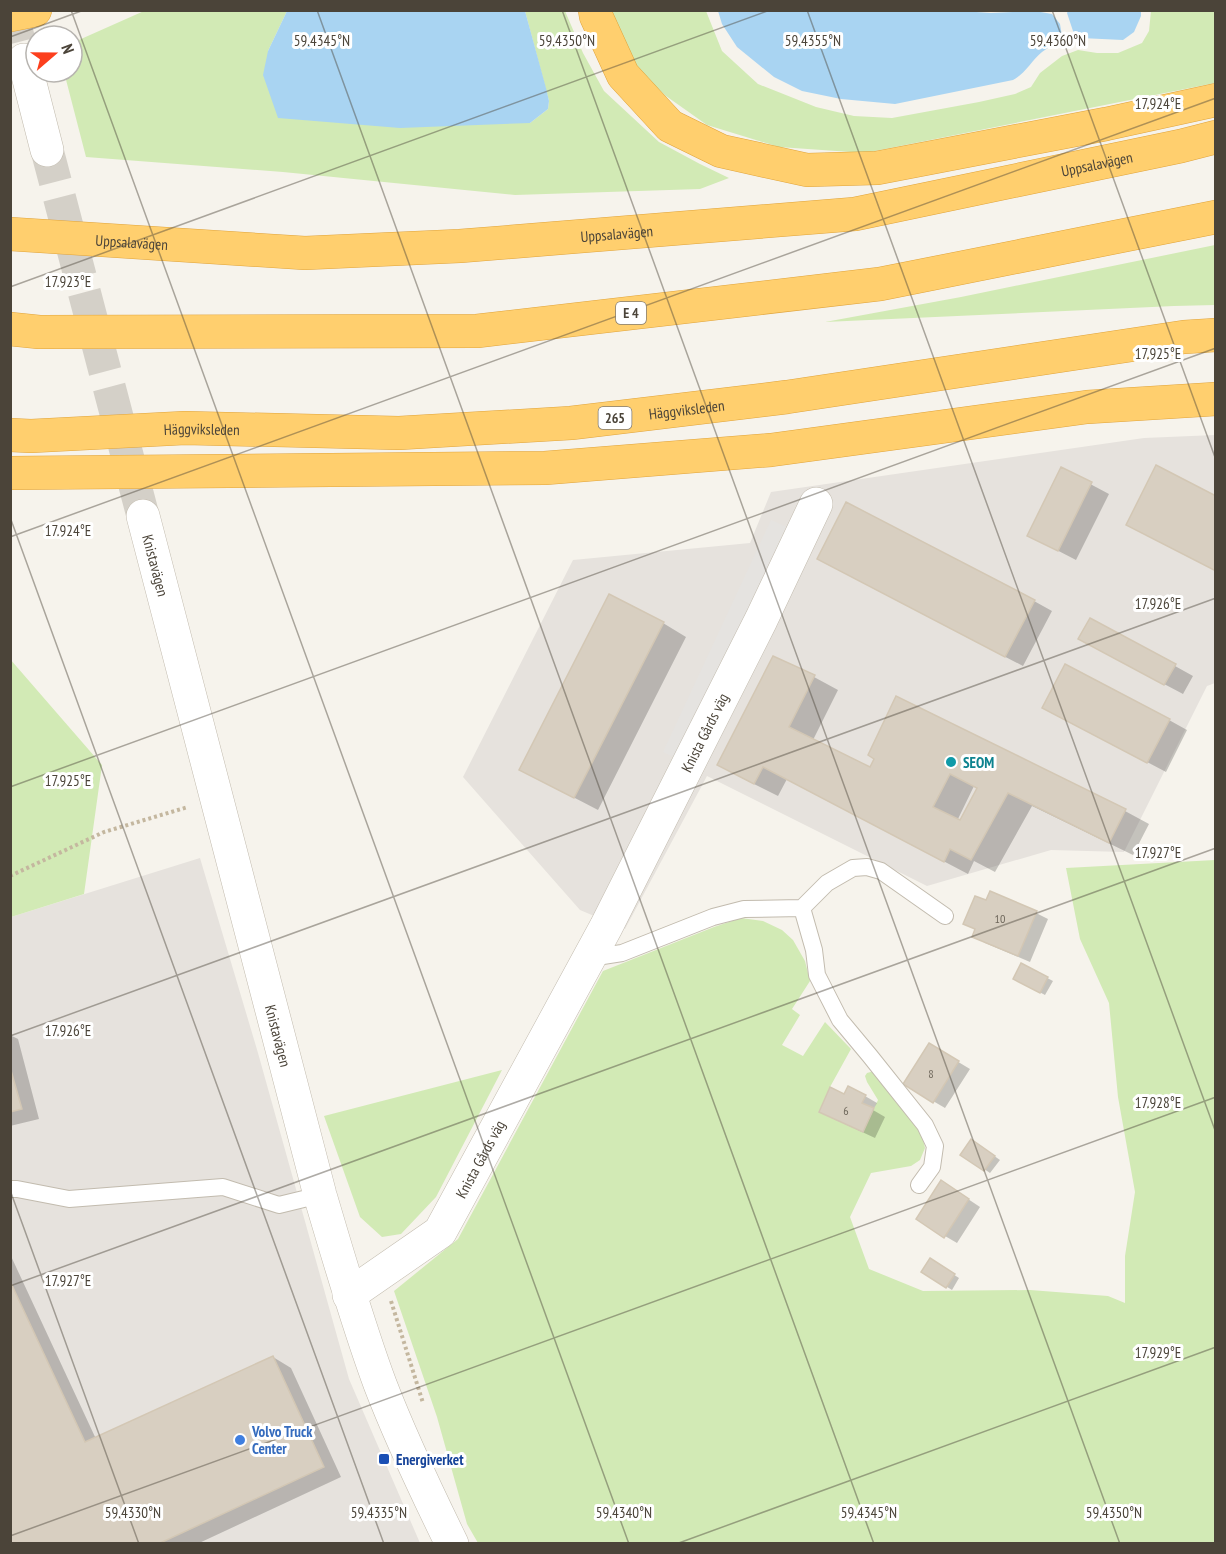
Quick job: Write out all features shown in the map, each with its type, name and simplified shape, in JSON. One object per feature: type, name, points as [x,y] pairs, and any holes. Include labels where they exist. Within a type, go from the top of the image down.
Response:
[{"type":"highway","points":[[10,15],[35,10]]},
{"type":"highway","points":[[595,10],[623,75],[670,126],[720,150],[807,170],[877,168],[1106,124],[1215,100]]},
{"type":"highway","name":"Uppsalavägen","points":[[10,234],[305,253],[459,246],[832,216],[855,214],[1215,137]]},
{"type":"highway","name":"E 4","points":[[10,329],[39,332],[477,331],[880,284],[1215,217]]},
{"type":"highway","name":"Häggviksleden","points":[[10,435],[31,436],[185,428],[399,433],[571,423],[787,397],[1184,337],[1215,336]]},
{"type":"highway","points":[[10,472],[545,468],[771,450],[1087,407],[1215,399]]},
{"type":"street","points":[[30,84],[47,150]]},
{"type":"street","name":"Knista Gårds väg","points":[[349,1295],[440,1232],[590,958],[761,620],[816,504]]},
{"type":"street","name":"Knistavägen","points":[[143,516],[320,1195],[349,1295],[388,1404],[417,1474],[452,1544]]},
{"type":"lane","points":[[590,958],[622,953],[713,917],[744,909],[802,908],[827,883],[853,868],[867,867],[881,871],[945,916]]},
{"type":"lane","points":[[802,908],[814,950],[817,975],[840,1020],[925,1125],[935,1146],[932,1167],[919,1185]]},
{"type":"lane","points":[[10,1189],[69,1198],[223,1187],[279,1205],[320,1195]]},
{"type":"path","points":[[10,876],[104,832],[216,798]]},
{"type":"shaded area","points":[[1215,435],[1215,683],[1207,686],[1124,852],[1051,850],[927,886],[707,776],[625,929],[580,910],[463,777],[573,560],[750,543],[771,492],[1144,438]]},
{"type":"shaded area","points":[[771,520],[791,529],[683,761],[663,752]]},
{"type":"shaded area","points":[[200,858],[258,1053],[349,1379],[420,1543],[11,1544],[11,917]]},
{"type":"green space","points":[[144,11],[287,11],[268,51],[530,123],[548,109],[549,101],[525,11],[565,11],[583,53],[604,91],[659,142],[729,178],[700,189],[515,195],[283,172],[86,157],[67,84],[84,84],[84,38]]},
{"type":"green space","points":[[608,11],[706,11],[722,51],[758,84],[816,107],[854,116],[892,118],[1015,94],[1031,87],[1040,73],[1062,56],[1078,50],[1118,53],[1142,43],[1149,31],[1151,11],[1215,11],[1215,83],[865,153],[779,147],[707,125],[666,96],[636,69]]},
{"type":"green space","points":[[1215,245],[1215,305],[825,322],[961,297]]},
{"type":"green space","points":[[10,659],[102,765],[84,894],[11,917]]},
{"type":"green space","points":[[1215,860],[1215,1543],[478,1543],[467,1524],[437,1417],[394,1291],[458,1239],[603,971],[741,918],[763,921],[782,930],[793,940],[805,961],[810,981],[792,1009],[800,1015],[782,1045],[803,1056],[825,1022],[851,1049],[819,1112],[863,1132],[878,1100],[865,1076],[874,1071],[922,1134],[925,1148],[920,1160],[911,1166],[871,1173],[850,1217],[869,1269],[923,1291],[1030,1290],[1108,1296],[1125,1303],[1125,1256],[1135,1192],[1118,1097],[1109,1003],[1080,939],[1066,868]]},
{"type":"green space","points":[[502,1070],[436,1197],[401,1234],[382,1237],[360,1217],[324,1116]]},
{"type":"water","points":[[947,10],[991,13],[1035,11],[1052,14],[1060,24],[1062,36],[1038,55],[1013,80],[895,104],[841,99],[802,91],[774,77],[737,47],[722,24],[718,11]]},
{"type":"water","points":[[287,11],[525,11],[546,88],[548,109],[530,123],[400,128],[278,118],[263,75],[268,51]]},
{"type":"water","points":[[1068,11],[1141,11],[1141,16],[1134,32],[1123,40],[1081,38],[1074,34]]},
{"type":"building","points":[[1156,465],[1216,496],[1216,571],[1126,525]]},
{"type":"building","points":[[1061,467],[1092,482],[1058,551],[1027,536]]},
{"type":"building","points":[[846,502],[1035,600],[1005,657],[817,559]]},
{"type":"building","points":[[609,594],[664,622],[574,798],[519,770]]},
{"type":"building","points":[[1090,618],[1176,664],[1164,685],[1078,639]]},
{"type":"building","name":"SEOM","points":[[773,656],[815,675],[789,727],[870,767],[874,759],[868,755],[896,696],[1126,809],[1109,843],[1008,793],[971,860],[950,849],[944,862],[763,767],[754,784],[717,765]],"holes":[[[950,774],[977,788],[960,820],[933,807]]]},
{"type":"building","points":[[1065,664],[1170,719],[1147,763],[1042,708]]},
{"type":"building","points":[[990,891],[1037,911],[1018,956],[972,937],[975,929],[963,924],[975,896],[986,900]]},
{"type":"building","points":[[1021,963],[1048,977],[1040,993],[1013,979]]},
{"type":"building","points":[[929,1043],[959,1061],[933,1103],[903,1084]]},
{"type":"building","points":[[10,1067],[22,1109],[10,1112]]},
{"type":"building","points":[[848,1086],[866,1095],[862,1103],[874,1108],[863,1132],[819,1112],[830,1087],[844,1094]]},
{"type":"building","points":[[971,1139],[995,1156],[984,1171],[960,1155]]},
{"type":"building","points":[[941,1180],[969,1199],[944,1238],[916,1219]]},
{"type":"building","points":[[930,1258],[955,1274],[946,1288],[921,1272]]},
{"type":"building","points":[[10,1281],[85,1442],[273,1356],[324,1467],[158,1544],[10,1544]]},
{"type":"tunnel","points":[[11,10],[24,60]]},
{"type":"tunnel","points":[[47,150],[143,516]]},
{"type":"place","name":"SEOM","points":[[951,762]]},
{"type":"place","name":"Volvo Truck Center","points":[[240,1440]]},
{"type":"place","name":"Energiverket","points":[[384,1459]]}]
